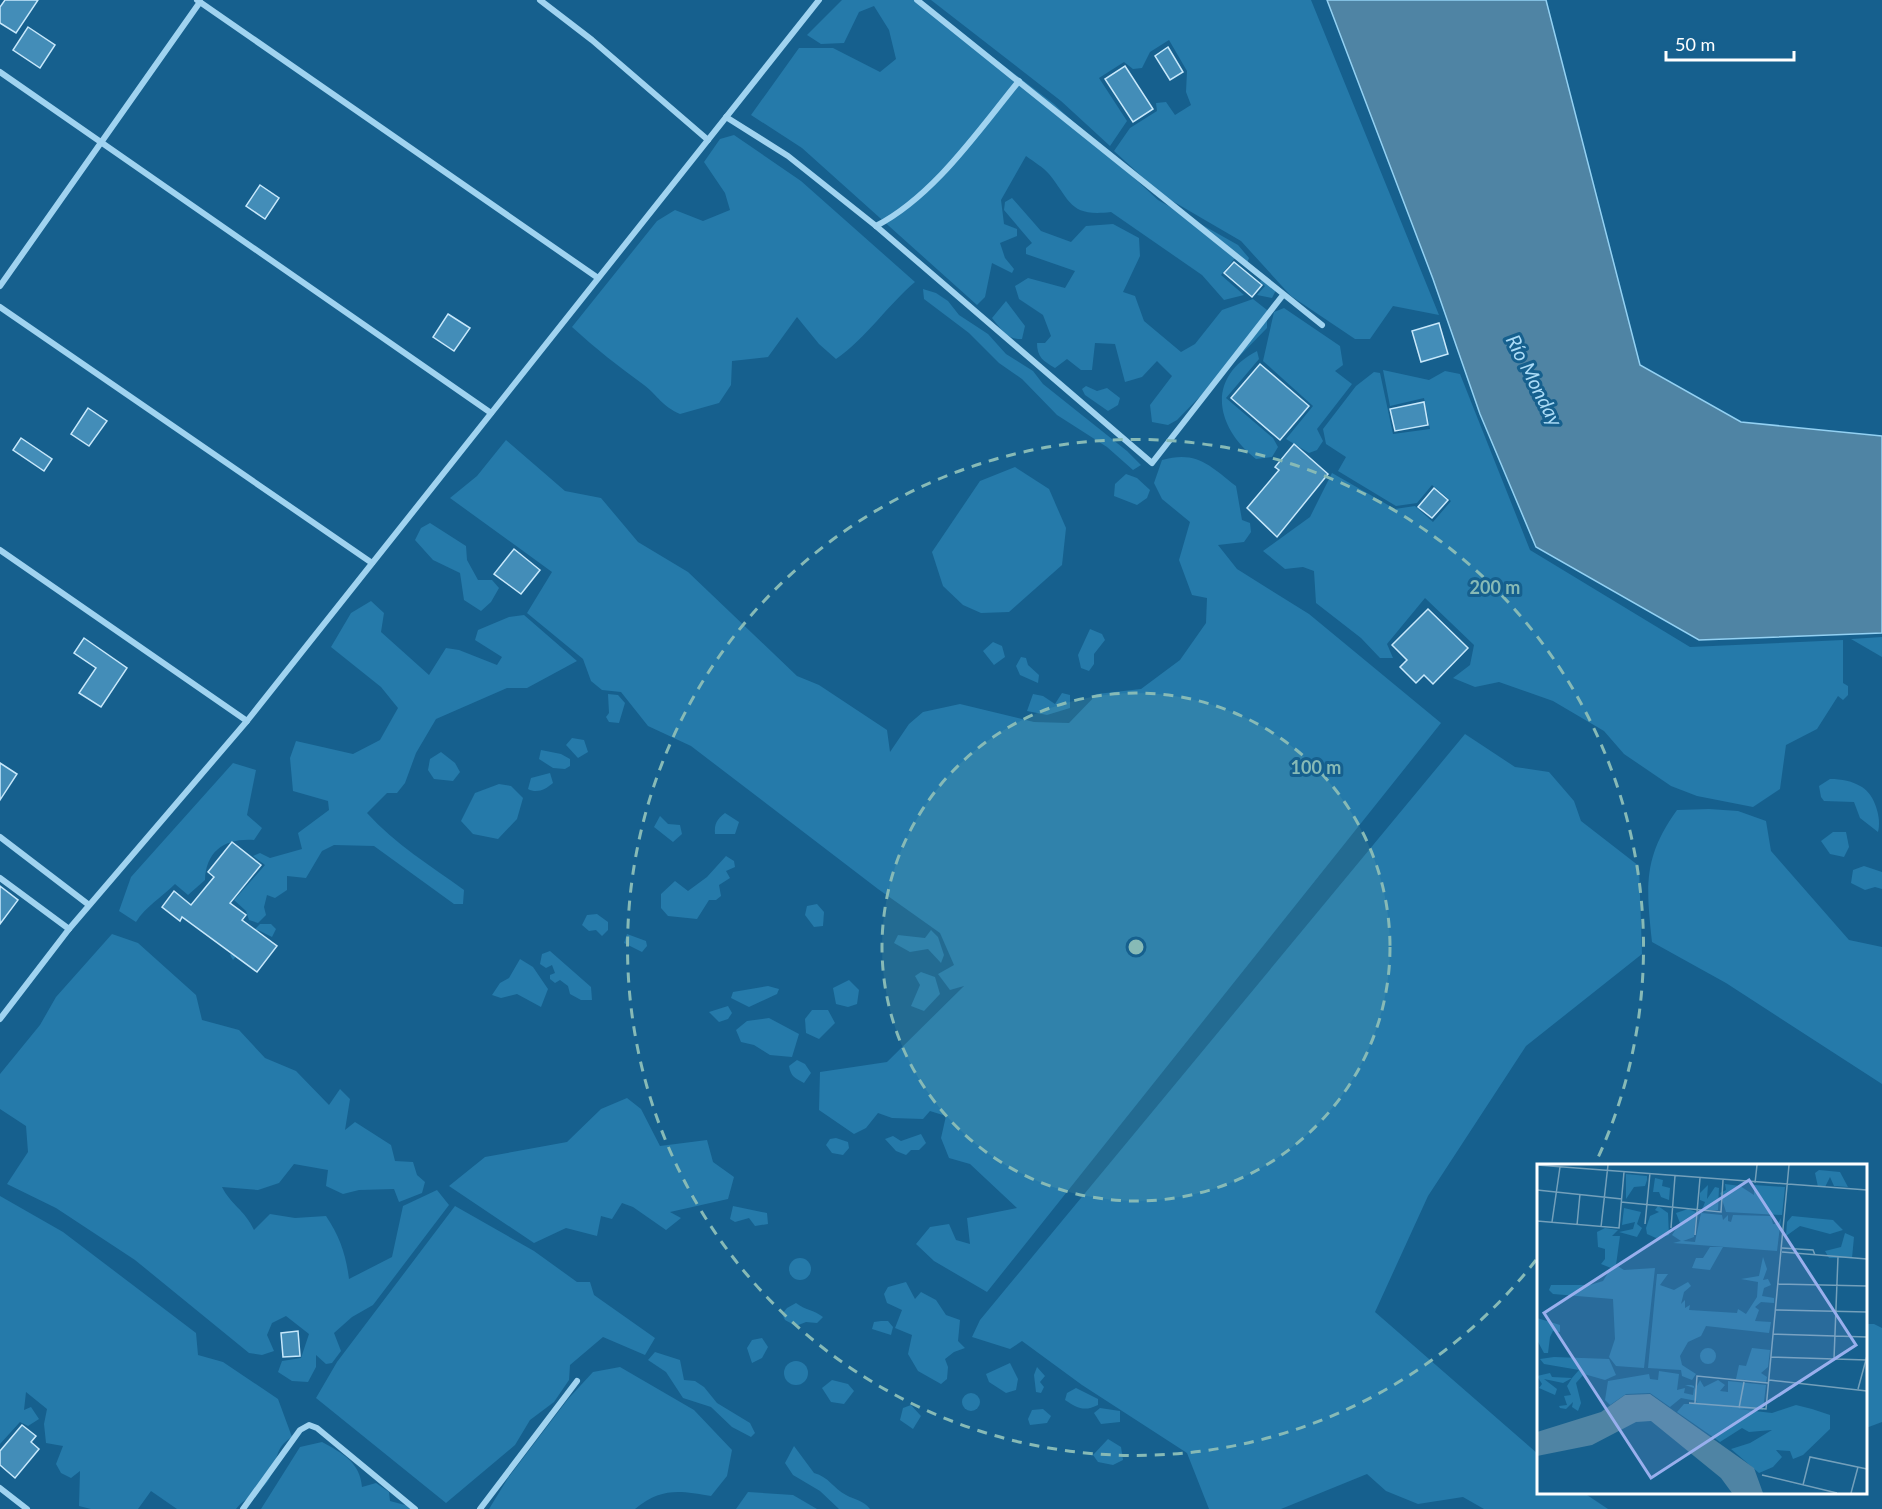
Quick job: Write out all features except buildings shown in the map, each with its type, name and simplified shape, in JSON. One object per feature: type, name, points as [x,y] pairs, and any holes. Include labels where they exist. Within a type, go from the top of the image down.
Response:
[{"type":"street","points":[[540,0],[592,40],[708,140]]},
{"type":"street","points":[[0,1019],[69,929],[246,721],[819,0]]},
{"type":"street","points":[[917,0],[1322,325]]},
{"type":"street","points":[[0,286],[198,1],[598,278]]},
{"type":"street","points":[[0,72],[491,413]]},
{"type":"street","points":[[876,226],[896,216],[929,188],[1019,81]]},
{"type":"street","points":[[726,117],[788,156],[876,226],[1152,463],[1283,295]]},
{"type":"street","points":[[0,307],[372,564]]},
{"type":"street","points":[[0,550],[246,721]]},
{"type":"street","points":[[0,837],[89,905]]},
{"type":"street","points":[[0,878],[69,929]]},
{"type":"street","points":[[480,1509],[577,1381]]},
{"type":"street","points":[[243,1509],[300,1430],[309,1425],[317,1428],[415,1509]]},
{"type":"street","points":[[0,1488],[27,1509]]},
{"type":"shaded area","points":[[842,0],[918,0],[1054,104],[1158,200],[1238,245],[1249,258],[1246,266],[1235,258],[1221,275],[1244,295],[1224,300],[1202,275],[1111,212],[1087,212],[1072,205],[1047,171],[1026,156],[1001,200],[1004,224],[1017,229],[1017,236],[1000,243],[1005,258],[1014,269],[1012,273],[992,263],[985,297],[977,305],[802,148],[751,115],[799,48],[833,48],[880,72],[896,59],[889,30],[874,6],[859,12],[844,43],[821,44],[807,35]]},
{"type":"shaded area","points":[[931,0],[1311,0],[1439,315],[1393,306],[1370,339],[1355,339],[1291,296],[1241,241],[1162,195],[1114,151],[1130,128],[1157,111],[1156,103],[1166,102],[1175,115],[1191,105],[1186,92],[1187,71],[1169,40],[1150,52],[1142,68],[1133,69],[1124,62],[1099,78],[1127,121],[1110,146],[1061,101]]},
{"type":"shaded area","points":[[734,135],[801,181],[915,282],[847,351],[836,359],[819,344],[797,317],[768,357],[732,361],[731,385],[719,403],[680,414],[664,404],[572,327],[657,221],[675,210],[703,221],[730,210],[725,193],[704,162],[720,139]]},
{"type":"shaded area","points":[[1012,198],[1041,231],[1071,242],[1086,226],[1113,224],[1139,238],[1140,256],[1123,292],[1135,296],[1144,321],[1181,352],[1195,344],[1222,310],[1253,299],[1267,310],[1267,328],[1177,420],[1168,425],[1152,422],[1150,405],[1172,376],[1157,361],[1142,377],[1125,382],[1115,344],[1095,343],[1092,370],[1081,370],[1067,359],[1055,368],[1044,361],[1040,355],[1037,343],[1045,343],[1051,336],[1043,315],[1019,299],[1015,286],[1028,278],[1065,288],[1075,271],[1026,254],[1026,248],[1032,243],[1004,210],[1005,202]]},
{"type":"shaded area","points":[[1262,279],[1277,288],[1272,298],[1257,295],[1265,286],[1260,282]]},
{"type":"shaded area","points":[[923,289],[936,293],[948,301],[959,315],[988,334],[1006,354],[1033,371],[1043,384],[1127,451],[1141,465],[1133,470],[1107,447],[1057,415],[1022,379],[999,363],[969,333],[924,299]]},
{"type":"shaded area","points":[[1006,301],[1025,326],[1022,339],[1008,336],[992,318]]},
{"type":"shaded area","points":[[1284,308],[1340,346],[1343,365],[1335,371],[1352,384],[1317,429],[1323,441],[1317,450],[1309,453],[1286,439],[1313,406],[1263,361],[1274,312]]},
{"type":"shaded area","points":[[1257,351],[1259,359],[1226,398],[1273,438],[1278,447],[1272,457],[1256,459],[1242,447],[1232,433],[1222,404],[1223,389],[1229,375],[1240,362]]},
{"type":"shaded area","points":[[1383,370],[1429,380],[1445,371],[1460,374],[1530,550],[1690,647],[1843,640],[1843,683],[1848,686],[1848,695],[1843,700],[1838,696],[1817,729],[1786,745],[1780,789],[1753,807],[1697,796],[1671,786],[1624,754],[1604,731],[1553,701],[1499,682],[1475,687],[1453,678],[1470,665],[1474,645],[1425,598],[1387,644],[1393,658],[1380,658],[1361,638],[1316,603],[1314,571],[1303,567],[1285,569],[1263,551],[1310,517],[1332,473],[1395,509],[1415,506],[1433,522],[1451,501],[1432,485],[1417,503],[1396,506],[1338,471],[1346,457],[1326,444],[1323,429],[1356,386],[1374,372],[1380,373],[1393,434],[1430,429],[1424,398],[1390,406]]},
{"type":"shaded area","points":[[1086,386],[1097,391],[1107,388],[1120,398],[1118,405],[1108,411],[1085,395],[1082,389]]},
{"type":"shaded area","points":[[506,440],[565,491],[601,498],[638,542],[688,572],[797,676],[819,685],[887,730],[890,752],[909,724],[923,712],[960,704],[1034,722],[1069,723],[1097,694],[1141,689],[1180,660],[1206,623],[1207,598],[1192,595],[1179,560],[1190,522],[1162,499],[1154,483],[1162,460],[1174,457],[1185,457],[1202,462],[1236,486],[1242,520],[1250,523],[1251,532],[1244,542],[1218,545],[1237,569],[1309,614],[1441,723],[987,1292],[934,1261],[916,1244],[930,1227],[949,1224],[956,1240],[970,1244],[967,1218],[1017,1208],[970,1164],[949,1158],[941,1138],[946,1116],[930,1111],[923,1119],[892,1118],[878,1113],[866,1128],[854,1134],[819,1110],[820,1072],[887,1062],[964,986],[950,990],[938,974],[954,965],[940,933],[878,889],[691,746],[648,726],[621,692],[602,690],[591,681],[583,659],[527,613],[552,572],[450,498],[477,476]]},
{"type":"shaded area","points":[[1015,467],[1049,489],[1066,528],[1062,565],[1009,612],[981,613],[963,605],[943,586],[932,552],[980,481]]},
{"type":"shaded area","points":[[1126,474],[1137,478],[1150,490],[1147,498],[1137,505],[1114,496],[1115,484]]},
{"type":"shaded area","points":[[430,523],[466,546],[467,560],[478,580],[492,580],[499,588],[491,602],[481,611],[464,600],[460,573],[433,560],[415,540],[421,528]]},
{"type":"shaded area","points":[[371,601],[384,613],[381,632],[429,675],[446,648],[459,650],[497,665],[502,657],[475,640],[478,630],[509,617],[524,615],[577,661],[527,688],[507,688],[436,719],[416,753],[405,783],[397,793],[387,793],[367,813],[401,845],[464,890],[463,904],[454,904],[374,846],[334,845],[322,851],[306,878],[287,876],[287,890],[275,898],[267,895],[264,907],[266,915],[258,923],[249,920],[246,911],[234,900],[265,865],[253,856],[260,853],[270,858],[302,849],[298,833],[329,810],[328,801],[293,791],[290,758],[296,741],[353,754],[380,740],[398,708],[381,687],[331,647],[351,613]]},
{"type":"shaded area","points":[[1090,629],[1102,634],[1105,640],[1094,654],[1094,664],[1089,671],[1081,668],[1078,655]]},
{"type":"shaded area","points":[[1882,637],[1882,657],[1851,639]]},
{"type":"shaded area","points":[[993,642],[1002,646],[1005,657],[994,665],[983,651]]},
{"type":"shaded area","points":[[1021,657],[1026,658],[1028,665],[1039,675],[1038,683],[1020,675],[1016,666]]},
{"type":"shaded area","points":[[1062,693],[1070,695],[1070,708],[1047,715],[1027,711],[1033,694],[1043,696],[1055,704]]},
{"type":"shaded area","points":[[608,694],[618,695],[625,703],[619,723],[609,722],[606,717],[609,713]]},
{"type":"shaded area","points":[[1465,734],[1515,767],[1549,772],[1574,801],[1581,821],[1639,866],[1642,954],[1526,1046],[1428,1196],[1375,1312],[1537,1453],[1537,1494],[1586,1494],[1608,1509],[1484,1509],[1463,1497],[1418,1504],[1386,1491],[1367,1474],[1281,1509],[1209,1509],[1187,1453],[1082,1385],[1022,1341],[1010,1349],[972,1337],[980,1320]]},
{"type":"shaded area","points":[[572,738],[584,740],[588,752],[578,758],[566,745]]},
{"type":"shaded area","points":[[541,750],[561,754],[570,759],[570,766],[565,769],[553,768],[539,759]]},
{"type":"shaded area","points":[[441,752],[455,763],[460,772],[453,781],[434,779],[428,770],[430,759]]},
{"type":"shaded area","points":[[233,763],[256,770],[247,815],[262,828],[254,840],[234,841],[219,848],[209,861],[205,880],[188,895],[175,884],[136,922],[119,911],[131,877]]},
{"type":"shaded area","points":[[550,773],[553,783],[538,791],[528,789],[531,778]]},
{"type":"shaded area","points":[[1830,779],[1851,782],[1867,791],[1876,808],[1879,821],[1878,832],[1860,818],[1854,802],[1824,801],[1819,786]]},
{"type":"shaded area","points":[[499,784],[511,786],[523,798],[517,819],[498,839],[473,834],[461,821],[475,793]]},
{"type":"shaded area","points":[[1677,810],[1738,811],[1766,821],[1771,851],[1849,940],[1882,947],[1882,1084],[1726,983],[1652,942],[1648,888],[1649,873],[1658,843]]},
{"type":"shaded area","points":[[725,813],[739,822],[735,834],[715,834],[717,822]]},
{"type":"shaded area","points":[[660,816],[668,824],[680,825],[682,834],[673,842],[654,827]]},
{"type":"shaded area","points":[[1833,832],[1846,832],[1849,847],[1844,857],[1830,854],[1821,841]]},
{"type":"shaded area","points":[[726,856],[734,861],[735,867],[726,871],[730,878],[719,885],[721,896],[716,900],[709,900],[697,919],[668,916],[661,908],[661,894],[675,881],[688,891],[707,877]]},
{"type":"shaded area","points":[[1864,866],[1882,872],[1882,889],[1875,887],[1865,890],[1851,883],[1853,870]]},
{"type":"shaded area","points":[[817,904],[824,912],[823,926],[814,927],[805,915],[807,906]]},
{"type":"shaded area","points":[[597,914],[608,922],[608,930],[602,936],[596,930],[589,931],[582,925],[587,915]]},
{"type":"shaded area","points":[[260,924],[271,924],[276,929],[272,937],[258,930],[233,960],[230,955]]},
{"type":"shaded area","points":[[931,930],[938,937],[944,955],[941,963],[928,949],[910,952],[894,943],[898,935],[925,938]]},
{"type":"shaded area","points":[[112,934],[138,943],[196,995],[202,1020],[239,1030],[265,1058],[296,1071],[329,1105],[340,1089],[350,1099],[345,1130],[355,1122],[391,1145],[395,1161],[413,1162],[417,1175],[425,1182],[422,1193],[399,1202],[394,1189],[359,1190],[343,1194],[326,1186],[328,1170],[294,1164],[279,1183],[258,1190],[222,1187],[254,1230],[270,1214],[295,1218],[326,1216],[342,1246],[349,1279],[392,1257],[403,1206],[437,1190],[449,1205],[373,1305],[352,1317],[334,1333],[341,1351],[332,1363],[326,1364],[316,1355],[316,1367],[308,1382],[292,1381],[278,1372],[282,1361],[301,1358],[309,1334],[286,1316],[272,1323],[267,1335],[274,1351],[262,1355],[249,1353],[135,1260],[56,1208],[7,1184],[28,1152],[26,1126],[0,1109],[0,1074],[40,1025],[56,997]]},
{"type":"shaded area","points":[[627,934],[646,941],[647,946],[642,952],[624,943]]},
{"type":"shaded area","points":[[550,951],[591,987],[592,1000],[581,1000],[570,994],[568,986],[560,980],[555,983],[550,979],[550,975],[555,973],[552,965],[546,968],[540,964],[542,954]]},
{"type":"shaded area","points":[[520,959],[533,967],[548,989],[541,1007],[517,994],[501,998],[492,995],[500,983],[509,978]]},
{"type":"shaded area","points":[[921,972],[935,977],[940,994],[924,1011],[911,1006],[920,985],[915,976]]},
{"type":"shaded area","points":[[849,980],[859,990],[857,1004],[848,1007],[836,1004],[833,988]]},
{"type":"shaded area","points":[[768,986],[779,989],[777,994],[749,1007],[731,998],[733,992]]},
{"type":"shaded area","points":[[728,1006],[732,1013],[728,1019],[719,1022],[709,1012]]},
{"type":"shaded area","points":[[812,1010],[828,1010],[835,1023],[819,1039],[806,1033],[805,1019]]},
{"type":"shaded area","points":[[769,1018],[799,1034],[792,1057],[770,1055],[754,1045],[741,1042],[736,1030],[747,1021]]},
{"type":"shaded area","points":[[797,1060],[805,1064],[811,1073],[804,1083],[794,1077],[790,1070],[789,1066]]},
{"type":"shaded area","points":[[627,1098],[641,1109],[660,1146],[707,1140],[713,1162],[734,1177],[728,1199],[670,1212],[681,1218],[666,1230],[633,1207],[622,1203],[612,1219],[601,1216],[597,1236],[566,1228],[534,1243],[449,1186],[485,1157],[567,1142],[601,1109]]},
{"type":"shaded area","points":[[921,1134],[926,1143],[919,1150],[911,1150],[906,1155],[896,1151],[885,1139],[893,1136],[901,1141]]},
{"type":"shaded area","points":[[836,1138],[848,1142],[849,1148],[843,1155],[832,1153],[826,1145],[830,1139]]},
{"type":"shaded area","points":[[0,1196],[63,1232],[196,1333],[198,1355],[223,1362],[278,1399],[292,1437],[281,1447],[271,1475],[261,1489],[236,1509],[177,1509],[151,1491],[138,1509],[91,1509],[79,1506],[80,1471],[71,1478],[61,1473],[56,1464],[63,1446],[46,1443],[44,1424],[47,1409],[26,1392],[24,1410],[31,1407],[39,1419],[28,1426],[20,1422],[0,1444]]},
{"type":"shaded area","points":[[455,1206],[534,1251],[577,1282],[590,1282],[594,1295],[655,1338],[645,1355],[603,1337],[570,1365],[569,1380],[554,1402],[530,1420],[515,1445],[446,1503],[316,1398],[337,1362]]},
{"type":"shaded area","points":[[733,1206],[767,1213],[768,1224],[755,1226],[749,1218],[735,1222],[730,1219]]},
{"type":"shaded area","points":[[800,1258],[808,1261],[811,1269],[808,1277],[800,1280],[792,1277],[789,1269],[792,1261]]},
{"type":"shaded area","points":[[906,1282],[915,1299],[921,1292],[936,1300],[946,1315],[960,1320],[958,1341],[965,1348],[945,1359],[948,1367],[947,1379],[941,1384],[918,1371],[908,1354],[912,1335],[895,1328],[902,1310],[887,1303],[884,1294],[888,1287]]},
{"type":"shaded area","points":[[796,1303],[823,1317],[817,1323],[806,1322],[796,1326],[785,1320],[782,1314]]},
{"type":"shaded area","points":[[888,1321],[893,1327],[891,1335],[872,1329],[874,1322]]},
{"type":"shaded area","points":[[1867,1324],[1874,1324],[1882,1328],[1882,1422],[1867,1428]]},
{"type":"shaded area","points":[[762,1338],[768,1347],[762,1358],[752,1363],[747,1348],[752,1340]]},
{"type":"shaded area","points":[[655,1352],[680,1360],[684,1380],[695,1381],[704,1387],[717,1403],[750,1423],[755,1433],[751,1437],[732,1427],[711,1407],[683,1398],[666,1372],[648,1360]]},
{"type":"shaded area","points":[[796,1361],[804,1365],[808,1373],[804,1381],[796,1385],[788,1381],[784,1373],[788,1365]]},
{"type":"shaded area","points":[[1010,1363],[1018,1379],[1016,1390],[1006,1393],[989,1382],[986,1374]]},
{"type":"shaded area","points":[[620,1367],[694,1410],[732,1450],[727,1476],[711,1496],[672,1492],[654,1497],[635,1509],[489,1509],[508,1478],[568,1399],[593,1372]]},
{"type":"shaded area","points":[[1037,1367],[1045,1376],[1040,1382],[1044,1387],[1041,1393],[1036,1392],[1034,1375]]},
{"type":"shaded area","points":[[832,1380],[848,1384],[854,1391],[844,1404],[831,1402],[822,1388]]},
{"type":"shaded area","points":[[1076,1388],[1098,1399],[1098,1405],[1081,1408],[1065,1400],[1067,1393]]},
{"type":"shaded area","points":[[967,1393],[975,1393],[980,1398],[978,1409],[967,1411],[962,1406],[962,1398]]},
{"type":"shaded area","points":[[911,1405],[921,1416],[913,1429],[900,1420],[903,1408]]},
{"type":"shaded area","points":[[1100,1408],[1120,1411],[1120,1422],[1101,1424],[1094,1413]]},
{"type":"shaded area","points":[[1043,1409],[1051,1416],[1047,1423],[1030,1425],[1028,1419],[1032,1410]]},
{"type":"shaded area","points":[[1108,1439],[1121,1447],[1123,1460],[1113,1465],[1098,1462],[1093,1455]]},
{"type":"shaded area","points":[[322,1442],[349,1459],[358,1471],[362,1487],[376,1483],[389,1492],[390,1501],[420,1509],[261,1509],[300,1447]]},
{"type":"shaded area","points":[[794,1446],[814,1473],[824,1477],[849,1497],[862,1502],[870,1509],[839,1509],[820,1491],[793,1475],[785,1463]]},
{"type":"shaded area","points":[[748,1492],[793,1495],[817,1509],[736,1509]]},
{"type":"water","name":"Río Monday","points":[[1327,0],[1546,0],[1640,365],[1741,422],[1882,436],[1882,633],[1699,640],[1536,547],[1480,414],[1433,279]]}]
